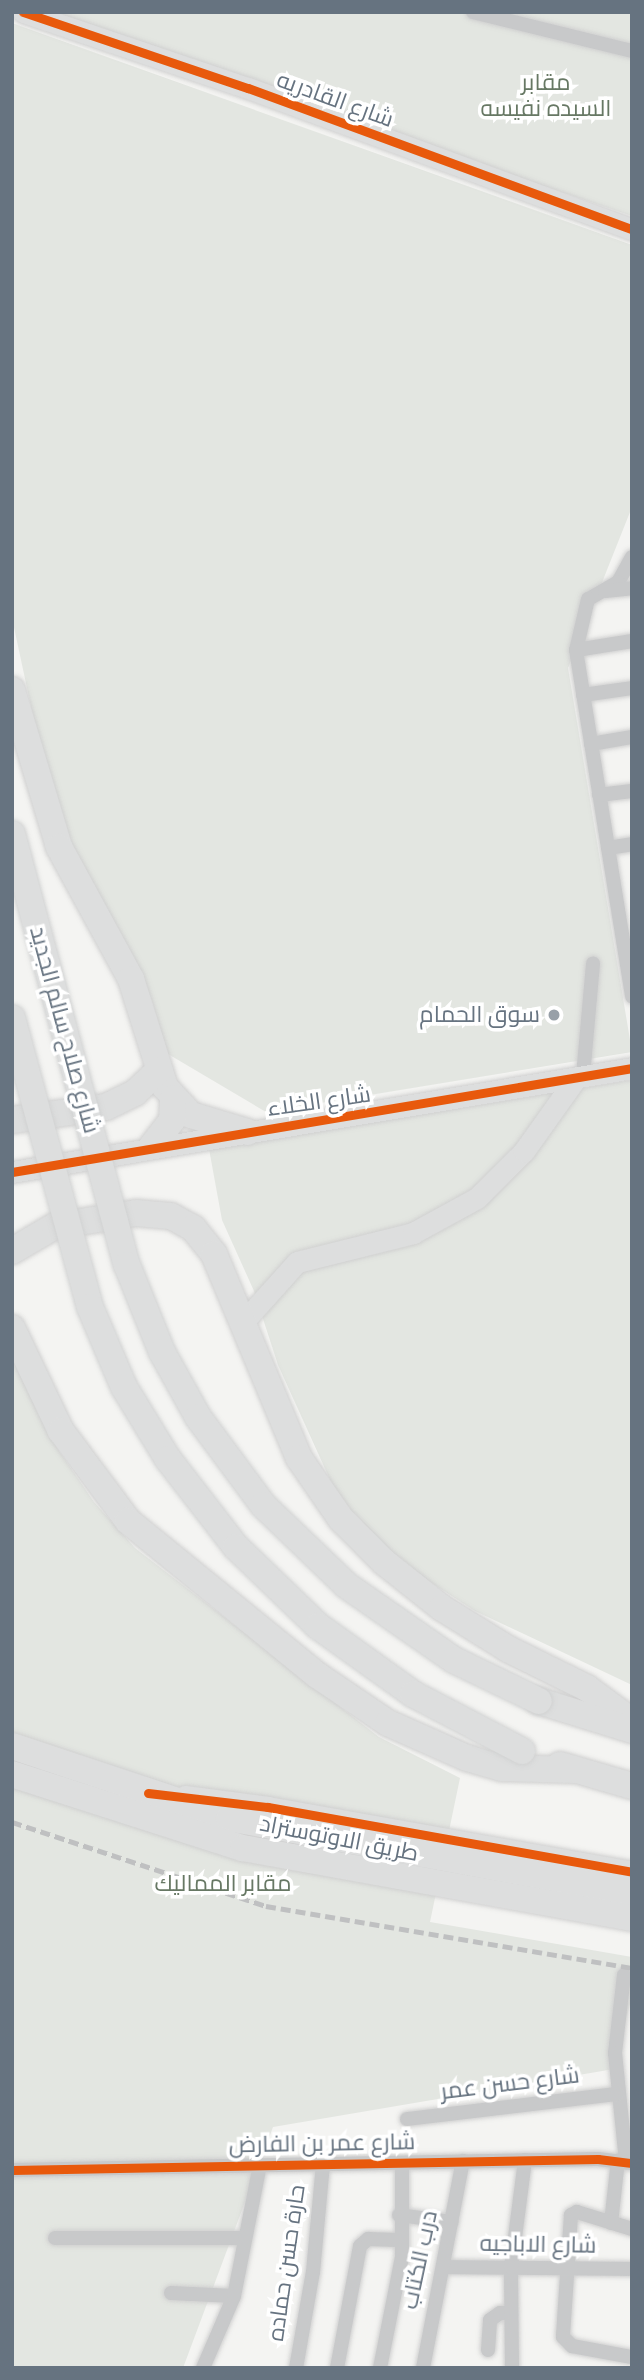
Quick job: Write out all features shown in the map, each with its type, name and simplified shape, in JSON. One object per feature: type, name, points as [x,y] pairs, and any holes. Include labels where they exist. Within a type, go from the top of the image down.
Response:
[{"type":"highway","points":[[12,690],[59,847],[131,979],[158,1071],[173,1098],[191,1115],[247,1132]]},
{"type":"highway","name":"شارع صلاح سالم الجديد","points":[[12,834],[127,1265],[162,1352],[198,1416],[263,1505],[346,1585],[454,1660],[539,1701],[632,1730]]},
{"type":"highway","name":"شارع صلاح سالم الجديد","points":[[12,1018],[90,1307],[124,1387],[175,1469],[236,1547],[318,1626],[413,1694],[522,1751],[632,1786]]},
{"type":"highway","points":[[12,1120],[106,1107],[135,1093],[158,1071]]},
{"type":"highway","points":[[152,1146],[172,1120],[173,1098]]},
{"type":"highway","points":[[12,1251],[55,1226],[135,1213],[171,1216],[193,1228],[209,1244],[244,1321],[299,1458],[358,1537],[412,1586],[463,1622],[587,1688],[632,1721]]},
{"type":"highway","points":[[12,1328],[61,1431],[128,1521],[317,1675],[388,1723],[467,1759],[503,1768],[575,1770]]},
{"type":"highway","name":"طريق الاوتوستراد","points":[[12,1746],[148,1793],[292,1832],[632,1893]]},
{"type":"highway","name":"طريق الاوتوستراد","points":[[12,1774],[243,1848],[632,1918]]},
{"type":"street","name":"شارع القادريه","points":[[23,12],[248,88],[632,229]]},
{"type":"street","points":[[473,12],[632,51]]},
{"type":"street","points":[[632,557],[618,582],[594,593],[582,614],[576,650],[616,897],[628,945],[632,996]]},
{"type":"street","points":[[594,593],[632,588]]},
{"type":"street","points":[[576,650],[632,642]]},
{"type":"street","points":[[583,695],[632,688]]},
{"type":"street","points":[[591,744],[632,737]]},
{"type":"street","points":[[599,796],[632,791]]},
{"type":"street","points":[[608,848],[632,844]]},
{"type":"street","points":[[616,897],[632,895]]},
{"type":"street","points":[[244,1321],[297,1262],[414,1233],[477,1198],[524,1151],[579,1077],[593,963]]},
{"type":"street","name":"شارع الخلاء","points":[[12,1172],[152,1146],[632,1068]]},
{"type":"street","points":[[148,1793],[268,1807],[632,1872]]},
{"type":"street","points":[[611,2223],[625,2162],[615,2053],[624,1975]]},
{"type":"street","name":"شارع حسن عمر","points":[[407,2119],[618,2094]]},
{"type":"street","points":[[512,2368],[511,2268],[525,2160]]},
{"type":"street","name":"شارع عمر بن الفارض","points":[[12,2170],[525,2160],[625,2162]]},
{"type":"street","name":"درب الكتاب","points":[[423,2368],[463,2161]]},
{"type":"street","points":[[380,2368],[402,2257],[398,2240],[402,2163]]},
{"type":"street","name":"حارة حسن حماده","points":[[296,2368],[313,2272],[323,2164]]},
{"type":"street","points":[[203,2368],[234,2296],[260,2165]]},
{"type":"street","points":[[632,2229],[573,2213],[567,2269],[565,2341],[632,2357]]},
{"type":"street","points":[[400,2215],[452,2222]]},
{"type":"street","points":[[55,2238],[245,2238]]},
{"type":"street","points":[[337,2368],[359,2246],[368,2239],[398,2240]]},
{"type":"street","name":"شارع الاباجيه","points":[[443,2267],[632,2269]]},
{"type":"street","points":[[172,2293],[234,2296]]},
{"type":"street","points":[[488,2350],[490,2320],[500,2313],[511,2313]]},
{"type":"green space","name":"مقابر السيده نفيسه","points":[[32,12],[632,12],[632,216]]},
{"type":"green space","points":[[12,23],[632,245],[632,507],[568,668],[632,1052],[266,1112],[168,1054],[151,998],[86,882],[45,772],[12,618]]},
{"type":"green space","points":[[632,1080],[632,1685],[475,1611],[404,1565],[358,1520],[332,1484],[278,1365],[254,1291],[222,1220],[209,1149]]},
{"type":"green space","name":"مقابر المماليك","points":[[12,1347],[59,1451],[94,1502],[135,1548],[379,1737],[460,1778],[430,1922],[632,1957],[632,1996],[614,2069],[273,2127],[183,2368],[12,2368]]},
{"type":"railway","points":[[12,1822],[266,1906],[632,1968]]},
{"type":"cycle path","points":[[23,12],[248,88],[632,229]]},
{"type":"cycle path","points":[[12,1172],[632,1068]]},
{"type":"cycle path","points":[[148,1793],[268,1807],[632,1872]]},
{"type":"cycle path","points":[[12,2170],[598,2159],[632,2163]]},
{"type":"place","name":"سوق الحمام","points":[[554,1015]]}]
